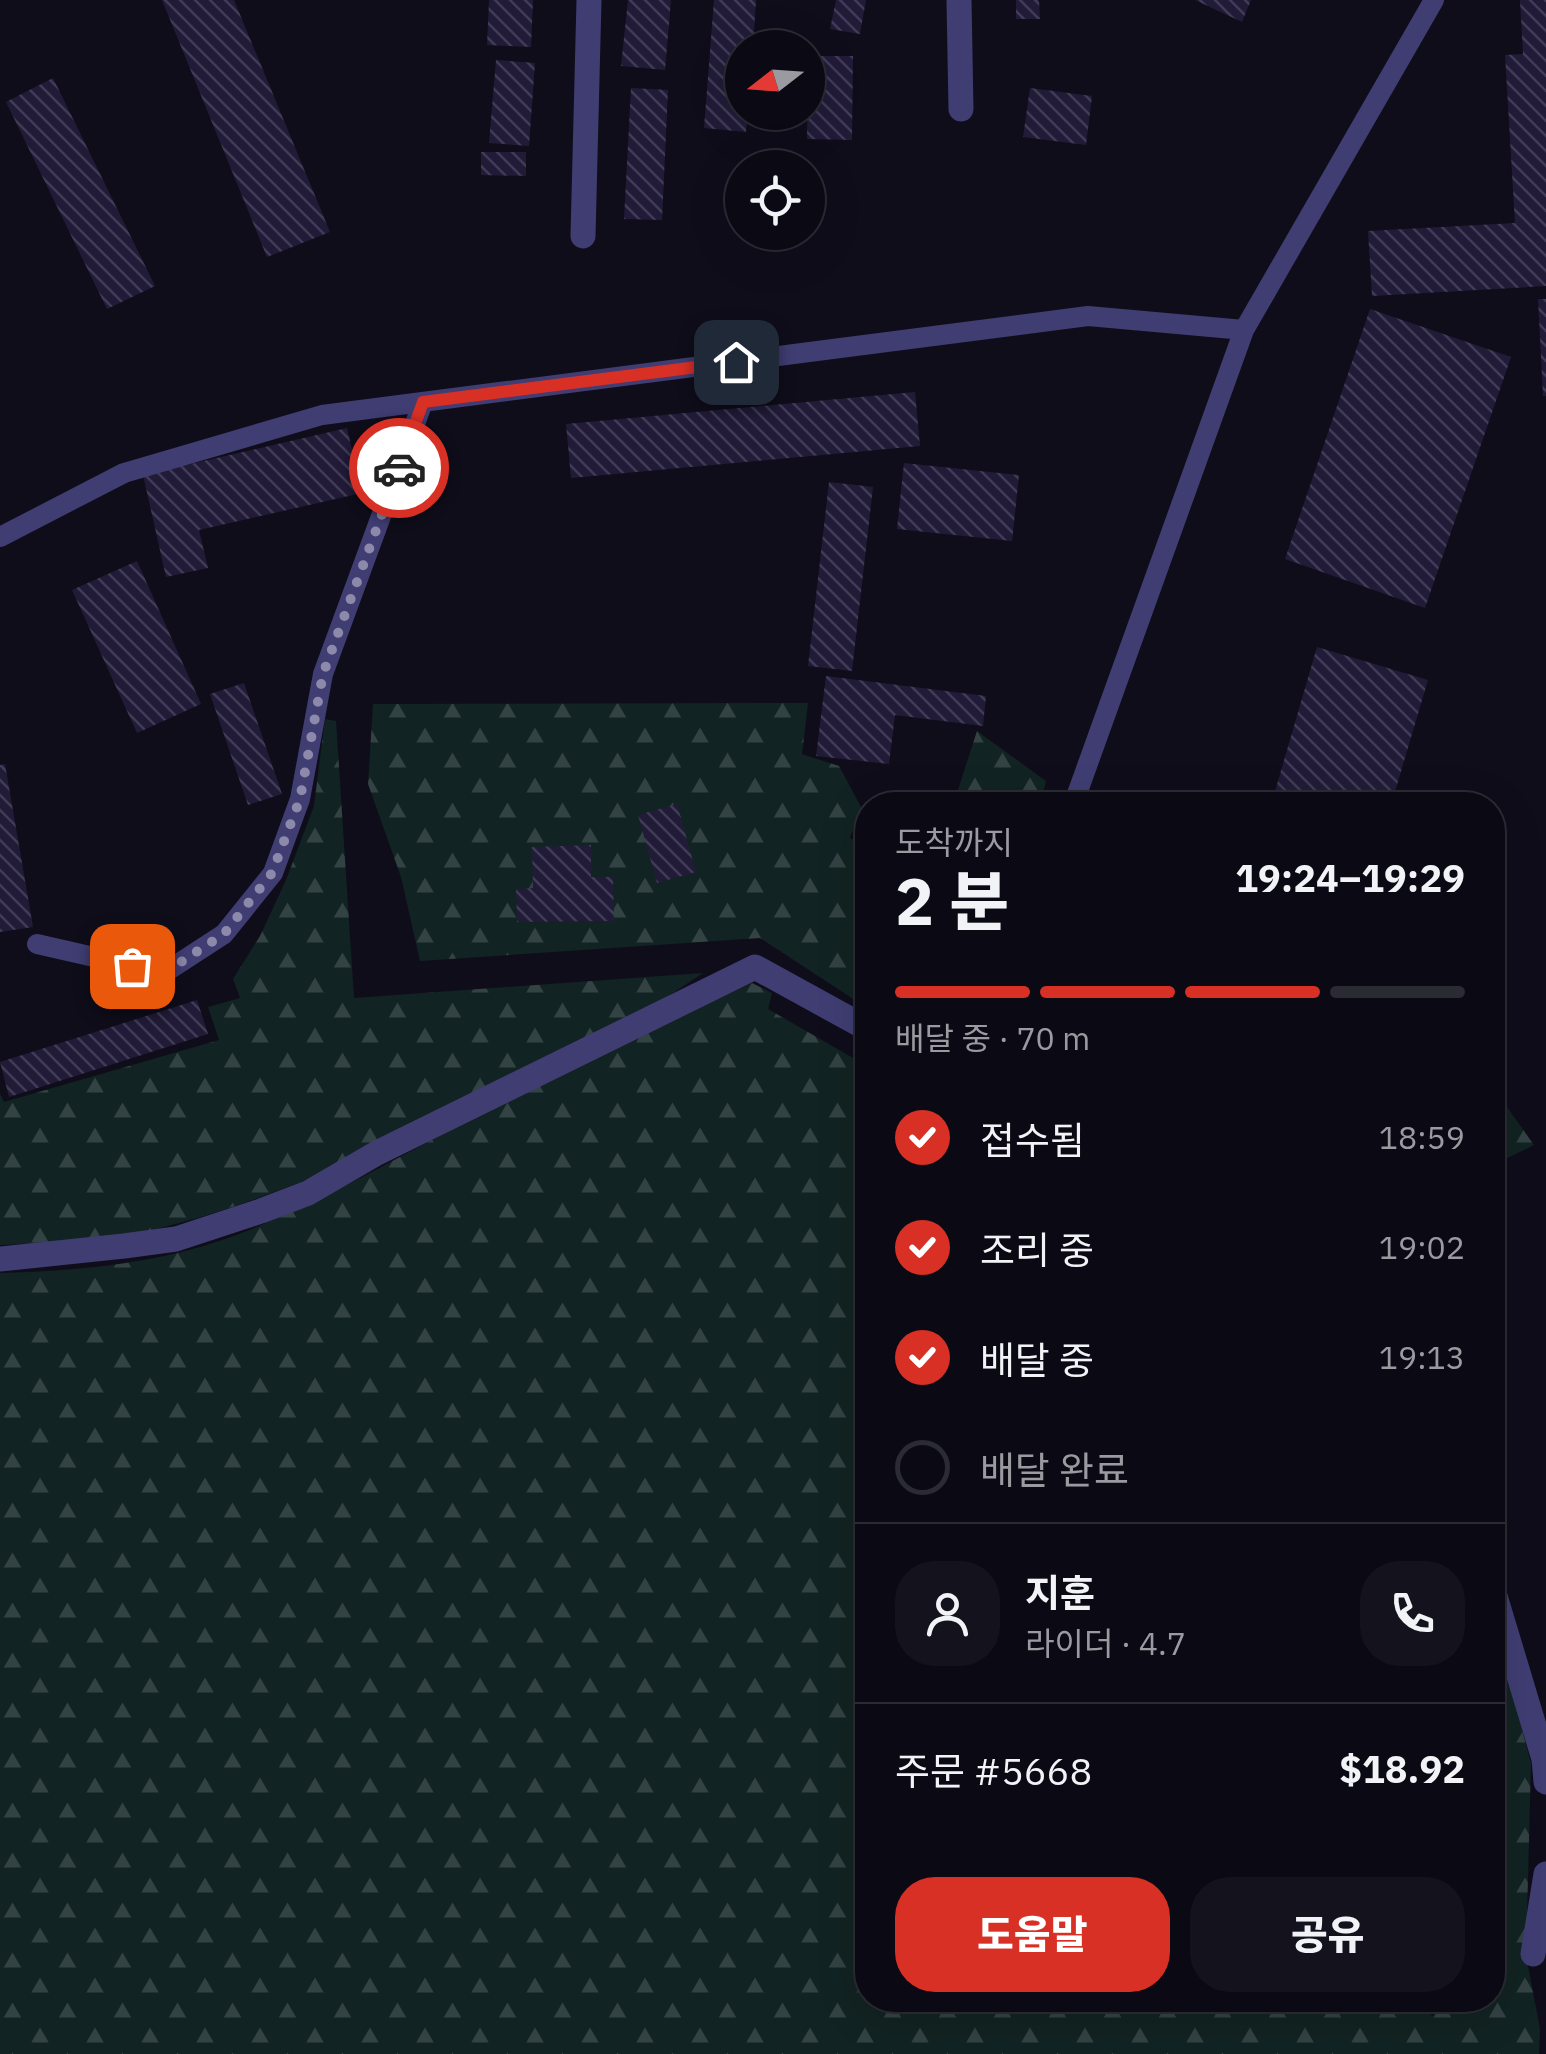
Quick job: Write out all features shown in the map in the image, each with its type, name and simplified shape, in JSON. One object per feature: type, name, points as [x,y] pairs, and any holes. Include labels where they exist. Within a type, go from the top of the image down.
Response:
[{"type":"street","points":[[583,236],[588,0]]},
{"type":"street","points":[[960,0],[961,109]]},
{"type":"street","points":[[0,1259],[176,1238],[261,1211],[308,1192],[377,1153],[755,967],[855,1021]]},
{"type":"street","points":[[1505,1629],[1544,1759],[1546,1782]]},
{"type":"street","points":[[1534,1954],[1546,1874]]},
{"type":"lane","points":[[1078,792],[1244,330],[1434,0]]},
{"type":"lane","points":[[0,537],[124,473],[322,414],[1088,316],[1244,330]]},
{"type":"lane","points":[[36,944],[164,973],[224,934],[272,873],[300,799],[323,674],[423,402]]},
{"type":"green space","points":[[808,703],[802,754],[839,766],[855,796],[855,824],[850,838],[855,841],[855,1000],[760,938],[420,961],[401,877],[368,784],[373,704]]},
{"type":"green space","points":[[325,719],[336,721],[354,998],[703,973],[655,1005],[306,1180],[195,1219],[136,1233],[0,1245],[0,1094],[4,1102],[219,1040],[208,1007],[240,998],[233,979],[260,936],[314,806]]},
{"type":"green space","points":[[977,731],[1046,781],[1043,792],[957,792]]},
{"type":"green space","points":[[752,983],[772,993],[768,1009],[855,1059],[855,2012],[1426,2012],[1433,2016],[1434,2012],[1505,2012],[1505,1667],[1531,1763],[1526,1955],[1540,2029],[1539,2054],[0,2054],[0,1273],[121,1264],[181,1252],[239,1234],[336,1191],[653,1029]]},
{"type":"green space","points":[[1505,1104],[1534,1145],[1505,1159]]},
{"type":"building","points":[[162,0],[234,0],[330,232],[267,257]]},
{"type":"building","points":[[489,0],[533,0],[531,47],[487,45]]},
{"type":"building","points":[[628,0],[671,0],[665,70],[621,66]]},
{"type":"building","points":[[714,0],[756,0],[754,30],[725,30],[725,130],[704,128]]},
{"type":"building","points":[[836,0],[866,0],[860,34],[830,29]]},
{"type":"building","points":[[1016,0],[1039,0],[1040,19],[1016,19]]},
{"type":"building","points":[[1195,0],[1251,0],[1242,22]]},
{"type":"building","points":[[1520,0],[1546,0],[1546,286],[1372,296],[1368,231],[1515,223],[1505,55],[1523,54]]},
{"type":"building","points":[[825,56],[853,56],[852,140],[807,139],[807,130],[825,130]]},
{"type":"building","points":[[496,60],[535,63],[529,146],[489,143]]},
{"type":"building","points":[[53,78],[155,286],[107,309],[6,102]]},
{"type":"building","points":[[631,88],[668,90],[662,220],[624,219]]},
{"type":"building","points":[[1030,88],[1092,96],[1086,145],[1023,137]]},
{"type":"building","points":[[481,152],[526,152],[526,176],[481,175]]},
{"type":"building","points":[[1538,299],[1546,299],[1546,396],[1543,396]]},
{"type":"building","points":[[1370,309],[1511,357],[1425,608],[1285,559]]},
{"type":"building","points":[[915,392],[920,446],[571,478],[566,424]]},
{"type":"building","points":[[347,428],[362,493],[199,530],[208,568],[166,577],[143,475]]},
{"type":"building","points":[[904,463],[1019,475],[1012,541],[897,529]]},
{"type":"building","points":[[829,482],[873,487],[852,671],[808,666]]},
{"type":"building","points":[[137,561],[201,704],[137,733],[72,590]]},
{"type":"building","points":[[1317,647],[1428,680],[1395,792],[1275,792]]},
{"type":"building","points":[[826,676],[986,696],[983,726],[895,715],[889,764],[816,756]]},
{"type":"building","points":[[244,683],[282,794],[248,805],[210,694]]},
{"type":"building","points":[[5,764],[33,927],[0,932],[0,765]]},
{"type":"building","points":[[677,804],[696,872],[657,883],[638,815]]},
{"type":"building","points":[[591,845],[591,877],[613,877],[614,921],[517,922],[516,889],[533,888],[532,847]]},
{"type":"building","points":[[197,1000],[208,1034],[9,1097],[0,1062]]},
{"type":"way so far","points":[[132,966],[164,973],[224,934],[272,873],[300,799],[323,674],[399,468]]},
{"type":"route","points":[[399,468],[423,402],[736,362]]}]
